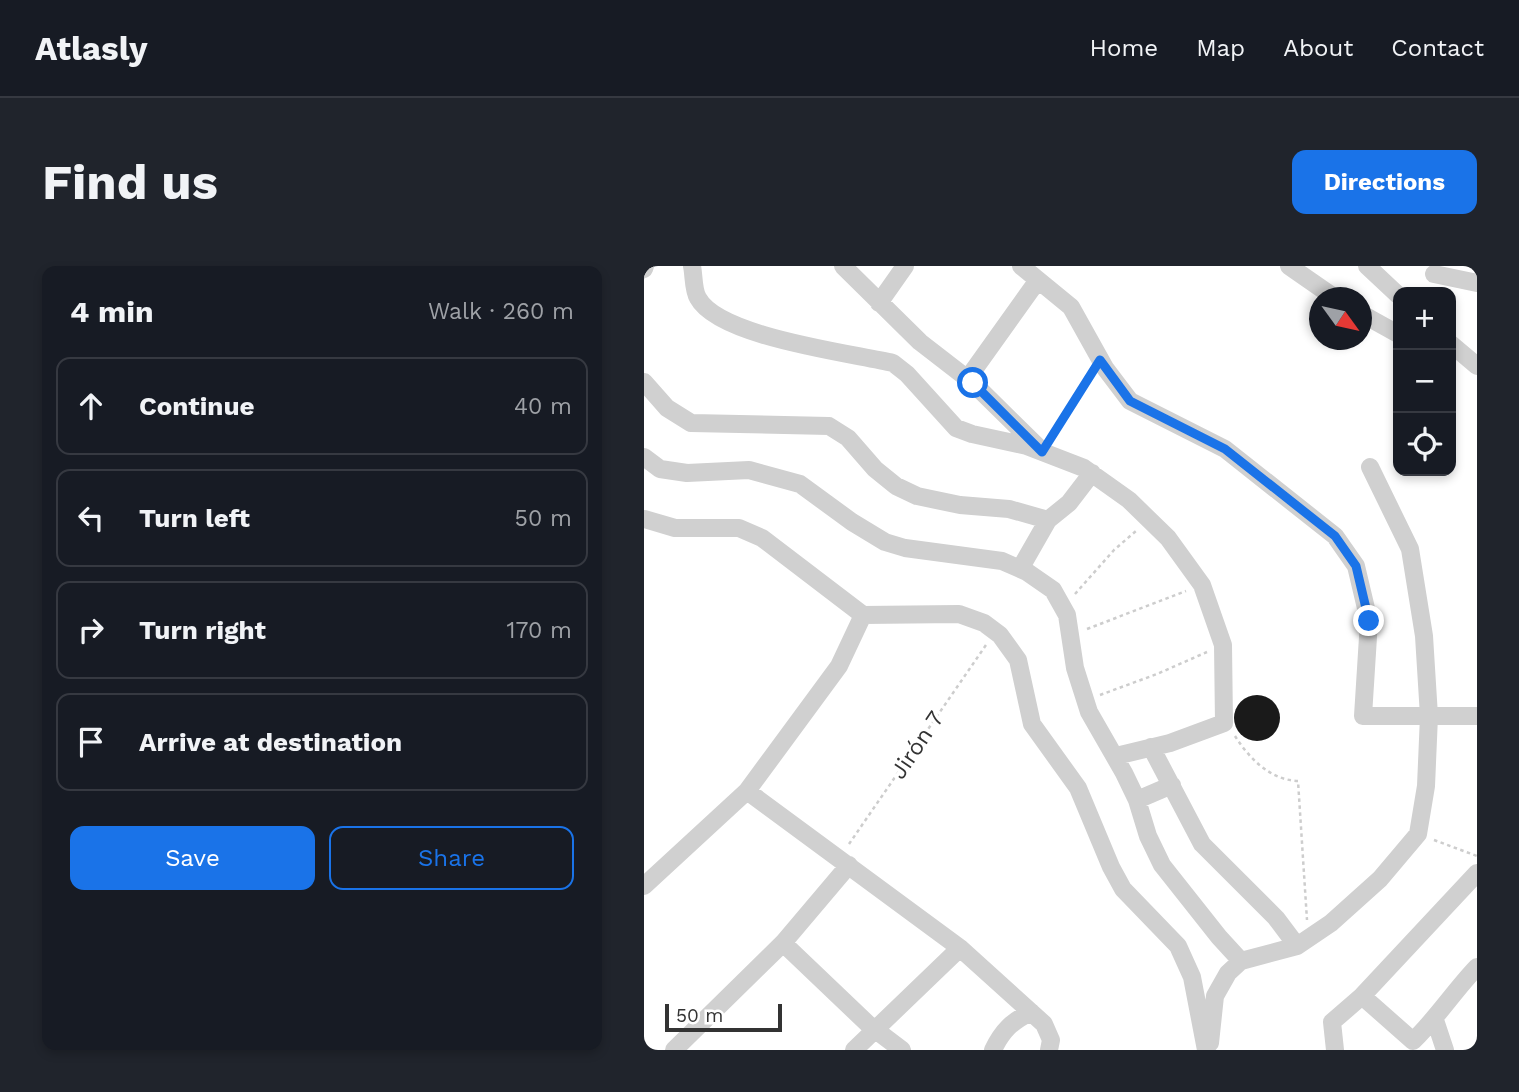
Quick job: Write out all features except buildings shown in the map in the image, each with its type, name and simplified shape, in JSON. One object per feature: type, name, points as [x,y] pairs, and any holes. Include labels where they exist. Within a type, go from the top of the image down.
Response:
[{"type":"street","points":[[692,266],[698,298],[713,313],[754,334],[893,363],[956,428],[1027,446],[1084,468],[1129,500],[1168,538],[1202,585],[1223,645],[1224,723],[1116,756]]},
{"type":"street","points":[[843,266],[920,342],[968,378],[1042,452]]},
{"type":"street","points":[[879,303],[905,266]]},
{"type":"street","points":[[1021,266],[1071,307],[1100,360],[1130,401],[1225,449],[1335,536],[1356,566],[1369,621],[1363,716],[1477,716]]},
{"type":"street","points":[[1289,266],[1319,287]]},
{"type":"street","points":[[1367,266],[1393,290]]},
{"type":"street","points":[[1434,274],[1477,283]]},
{"type":"street","points":[[968,378],[1038,280]]},
{"type":"street","points":[[1372,320],[1393,331]]},
{"type":"street","points":[[1456,348],[1477,366]]},
{"type":"street","points":[[1456,363],[1477,372]]},
{"type":"street","points":[[644,382],[667,408],[691,423],[830,426],[848,438],[875,469],[896,486],[917,496],[960,505],[1009,509],[1048,520]]},
{"type":"street","points":[[644,457],[660,469],[687,473],[749,470],[800,484],[884,542],[905,548],[1002,561],[1053,590],[1067,615],[1075,668],[1085,700],[1099,732],[1116,756],[1137,800],[1148,836],[1162,865],[1241,961]]},
{"type":"street","points":[[1208,1050],[1215,996],[1228,972],[1241,961],[1303,942],[1331,923],[1380,879],[1418,834],[1426,786],[1429,716],[1424,636],[1410,549],[1370,467]]},
{"type":"street","points":[[1020,569],[1048,520],[1069,503],[1091,473]]},
{"type":"street","points":[[644,519],[675,528],[739,528],[762,538],[863,615],[959,614],[984,623],[995,631],[1018,660],[1032,724],[1078,788],[1123,889],[1178,946],[1192,977],[1208,1050]]},
{"type":"street","points":[[645,882],[747,791],[839,666],[863,615]]},
{"type":"street","points":[[1152,747],[1202,844],[1303,942]]},
{"type":"street","points":[[1137,800],[1172,785]]},
{"type":"street","points":[[747,791],[960,948],[1044,1024],[1051,1040],[1049,1050]]},
{"type":"street","points":[[674,1050],[783,943],[844,862]]},
{"type":"street","points":[[1335,1050],[1332,1023],[1362,996],[1477,873]]},
{"type":"street","points":[[783,943],[875,1030],[902,1050]]},
{"type":"street","points":[[854,1050],[960,948]]},
{"type":"street","points":[[1362,996],[1413,1041],[1435,1020],[1477,967]]},
{"type":"street","points":[[993,1050],[1000,1035],[1015,1020],[1031,1012]]},
{"type":"street","points":[[1435,1020],[1445,1050]]},
{"type":"path","points":[[1042,452],[1100,360]]},
{"type":"path","points":[[1063,607],[1114,550],[1149,519]]},
{"type":"path","points":[[1070,635],[1202,585]]},
{"type":"path","name":"Jirón 7","points":[[844,862],[995,631]]},
{"type":"path","points":[[1085,700],[1157,674],[1223,645]]},
{"type":"path","points":[[1224,723],[1241,745],[1272,776],[1298,781],[1303,942]]},
{"type":"path","points":[[1418,834],[1477,856]]},
{"type":"route","points":[[973,383],[1042,452],[1100,360],[1130,401],[1225,449],[1335,536],[1356,566],[1369,621]]}]
